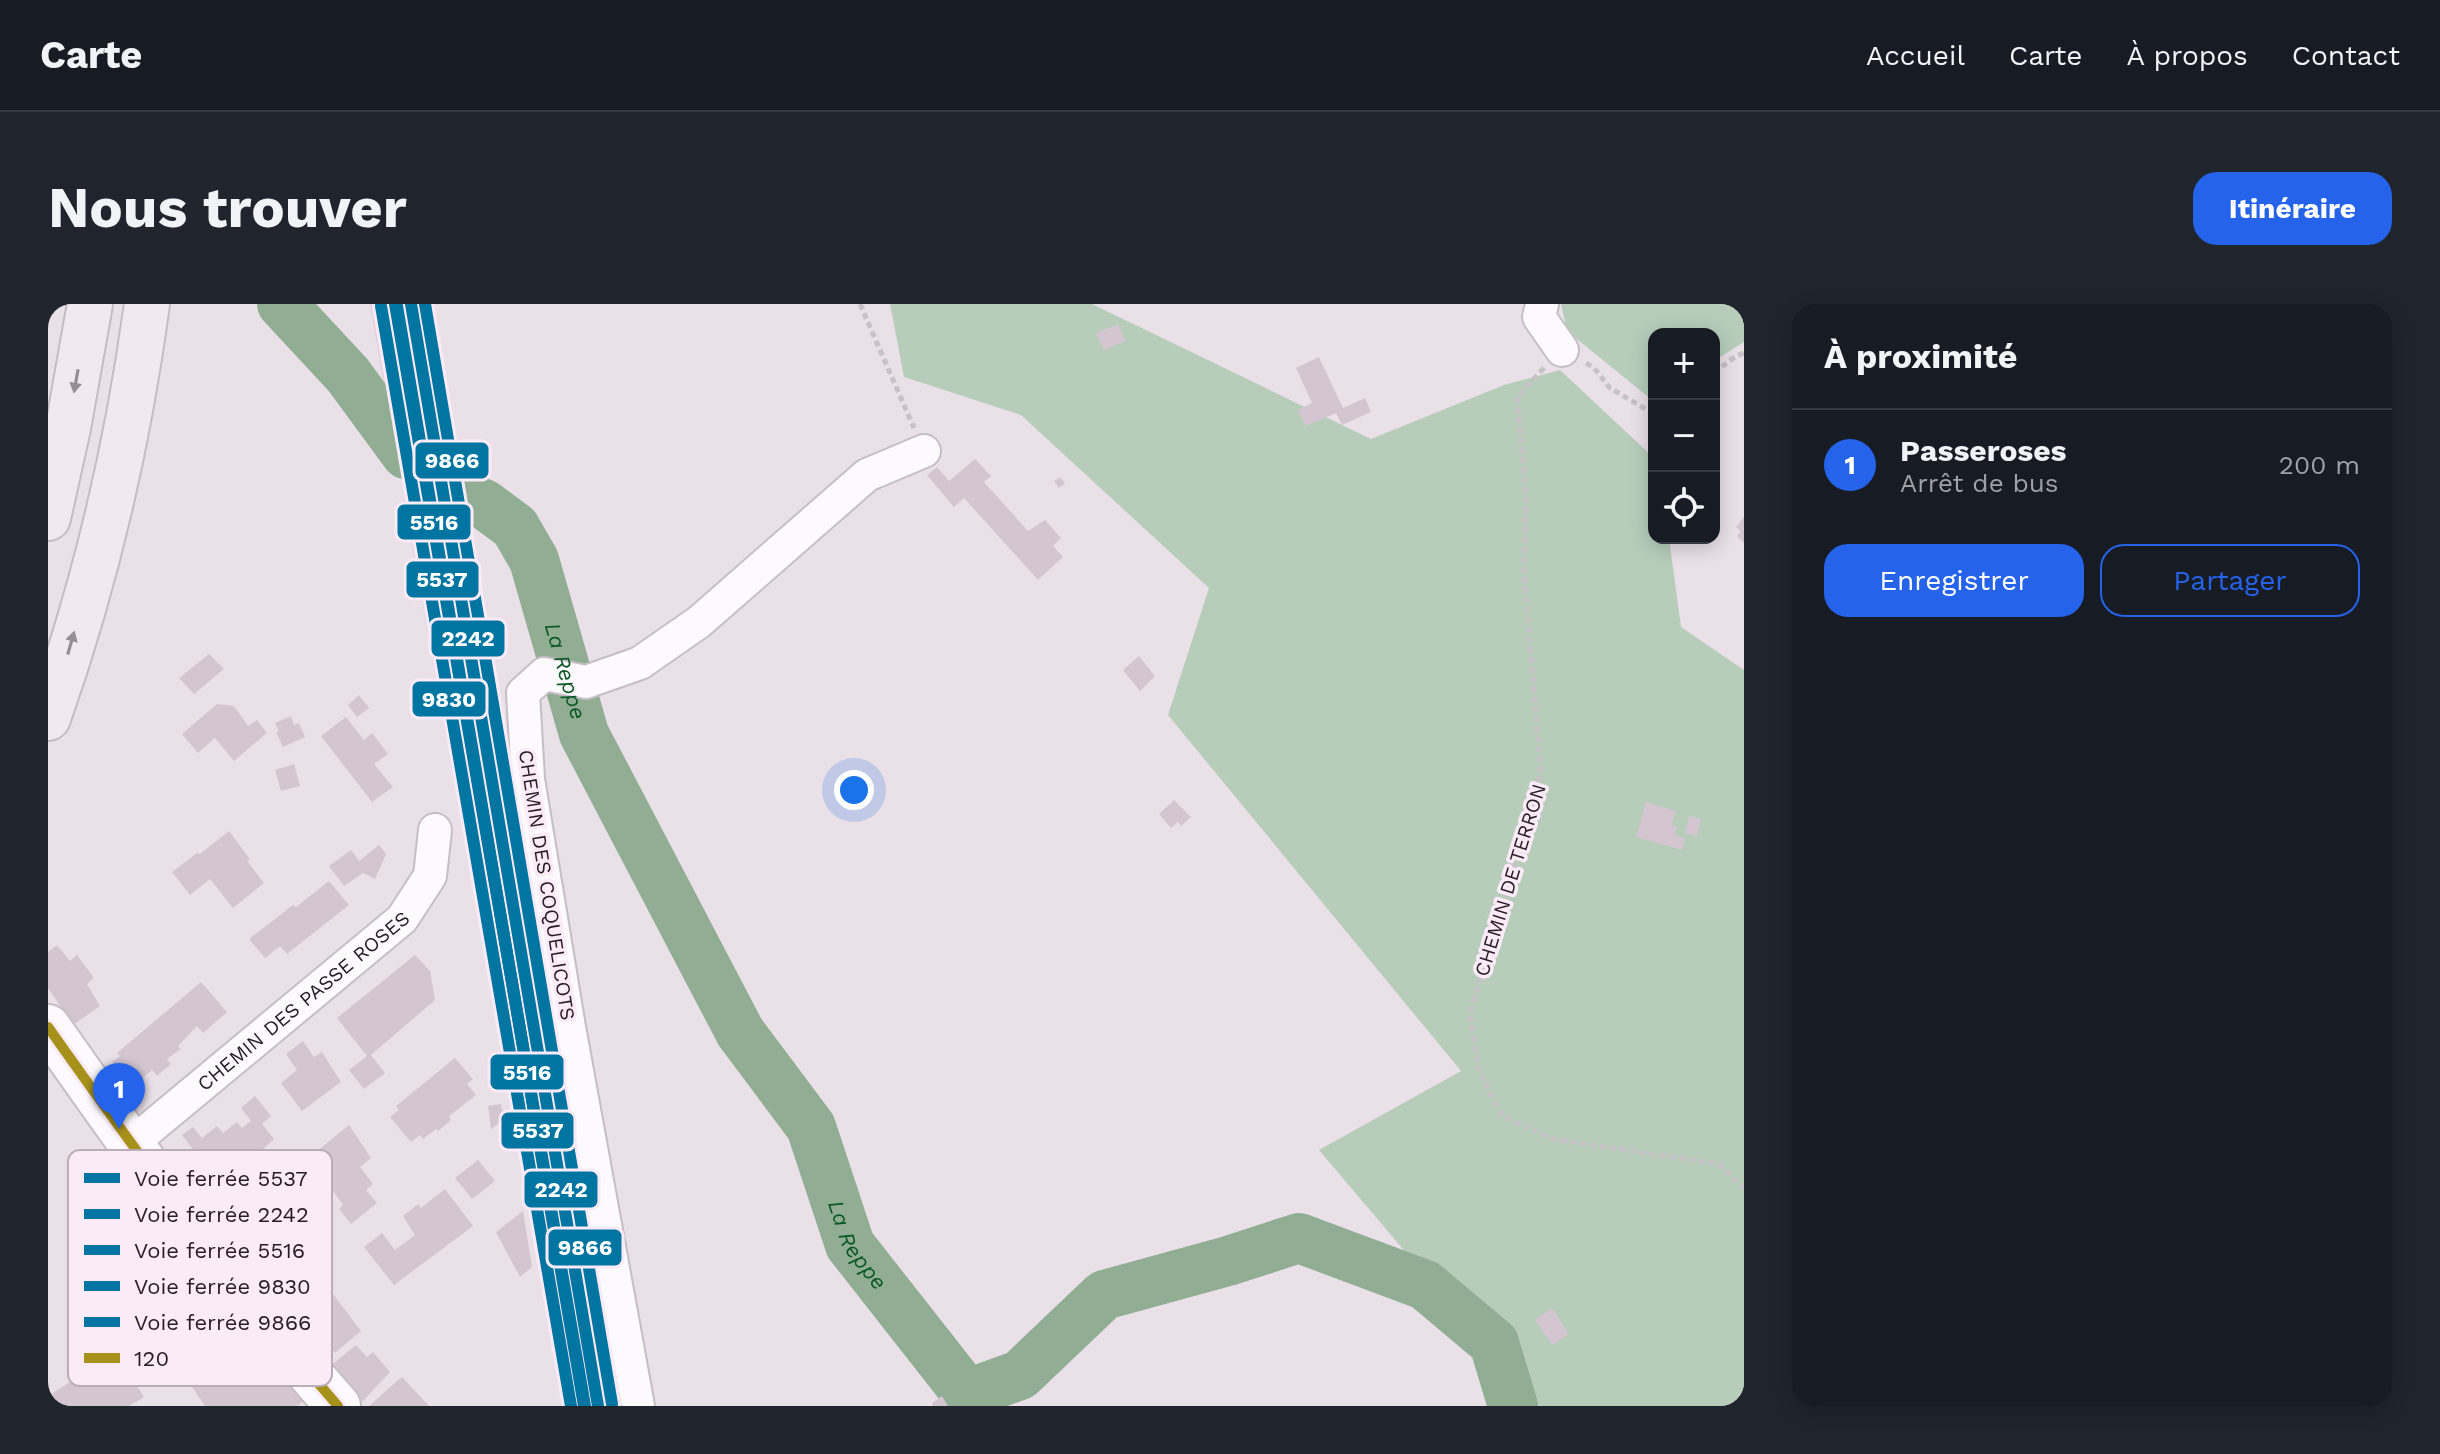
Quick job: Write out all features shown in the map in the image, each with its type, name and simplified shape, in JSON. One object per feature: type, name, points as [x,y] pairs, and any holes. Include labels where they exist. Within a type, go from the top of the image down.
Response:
[{"type":"highway","points":[[48,518],[90,304]]},
{"type":"highway","points":[[48,718],[103,534],[126,430],[147,304]]},
{"type":"street","points":[[1542,304],[1539,317],[1562,350]]},
{"type":"street","name":"CHEMIN DES COQUELICOTS","points":[[638,1406],[569,1027],[528,779],[523,693],[544,674],[586,682],[640,663],[699,622],[867,475],[924,451]]},
{"type":"street","name":"CHEMIN DES PASSE ROSES","points":[[131,1144],[402,919],[430,876],[435,830]]},
{"type":"street","points":[[48,1027],[136,1150]]},
{"type":"street","points":[[320,1386],[338,1406]]},
{"type":"path","points":[[860,304],[924,451]]},
{"type":"path","points":[[1562,350],[1594,368],[1610,388],[1648,410]]},
{"type":"path","name":"CHEMIN DE TERRON","points":[[1562,350],[1517,397],[1526,499],[1524,574],[1541,773],[1470,1014],[1479,1071],[1502,1116],[1552,1139],[1719,1164],[1744,1188]]},
{"type":"path","points":[[1720,369],[1744,353]]},
{"type":"shaded area","points":[[370,304],[433,304],[454,446],[385,391]]},
{"type":"shaded area","points":[[404,499],[469,519],[621,1406],[565,1406]]},
{"type":"green space","points":[[890,304],[1092,304],[1371,439],[1504,385],[1560,370],[1648,452],[1648,544],[1670,544],[1681,627],[1744,670],[1744,1406],[1536,1406],[1319,1150],[1461,1071],[1168,715],[1209,588],[1021,415],[904,377]]},
{"type":"green space","points":[[1561,304],[1744,304],[1744,342],[1720,357],[1720,328],[1648,328],[1648,397],[1567,331]]},
{"type":"building","points":[[1118,324],[1125,341],[1104,350],[1096,333]]},
{"type":"building","points":[[1319,357],[1343,408],[1365,398],[1371,412],[1342,425],[1336,413],[1306,426],[1298,410],[1312,403],[1296,368]]},
{"type":"building","points":[[975,459],[991,476],[984,482],[1028,531],[1045,520],[1061,538],[1053,546],[1063,557],[1038,580],[964,498],[954,507],[927,475],[937,467],[949,481]]},
{"type":"building","points":[[1060,477],[1065,483],[1059,488],[1054,481]]},
{"type":"building","points":[[1744,517],[1744,543],[1737,536],[1741,531],[1736,527]]},
{"type":"building","points":[[209,654],[224,669],[194,694],[179,678]]},
{"type":"building","points":[[1139,656],[1155,676],[1140,691],[1123,670]]},
{"type":"building","points":[[359,695],[369,708],[357,717],[348,705]]},
{"type":"building","points":[[217,704],[234,706],[248,726],[257,720],[267,733],[234,761],[215,738],[198,753],[182,734]]},
{"type":"building","points":[[291,716],[294,725],[299,723],[305,737],[283,747],[275,723]]},
{"type":"building","points":[[346,717],[364,740],[372,733],[388,754],[374,764],[393,787],[372,802],[321,736]]},
{"type":"building","points":[[294,764],[300,786],[281,791],[275,770]]},
{"type":"building","points":[[1174,800],[1191,817],[1181,826],[1178,822],[1171,828],[1159,814]]},
{"type":"building","points":[[1646,802],[1676,811],[1672,825],[1677,827],[1675,835],[1685,838],[1682,850],[1636,837]]},
{"type":"building","points":[[1689,816],[1701,819],[1697,836],[1685,833]]},
{"type":"building","points":[[229,831],[264,883],[233,908],[210,879],[190,895],[172,872]]},
{"type":"building","points":[[379,845],[386,854],[375,879],[363,873],[344,886],[329,866],[351,850],[359,861]]},
{"type":"building","points":[[329,881],[349,905],[287,954],[280,946],[265,958],[249,939]]},
{"type":"building","points":[[57,945],[70,961],[77,955],[94,978],[87,984],[100,1006],[73,1025],[48,988],[48,952]]},
{"type":"building","points":[[415,955],[430,971],[435,1000],[371,1055],[385,1073],[364,1089],[349,1070],[367,1056],[337,1018]]},
{"type":"building","points":[[201,982],[227,1012],[203,1033],[197,1026],[178,1046],[181,1049],[167,1059],[171,1064],[157,1076],[152,1070],[132,1087],[112,1062],[120,1056],[117,1053]]},
{"type":"building","points":[[303,1041],[314,1057],[322,1052],[341,1082],[302,1111],[281,1083],[297,1070],[286,1054]]},
{"type":"building","points":[[455,1058],[473,1079],[467,1084],[476,1095],[449,1116],[451,1120],[438,1131],[436,1129],[423,1139],[420,1135],[411,1142],[390,1117],[399,1110],[396,1106]]},
{"type":"building","points":[[255,1096],[271,1116],[262,1124],[274,1139],[264,1150],[193,1150],[182,1135],[193,1127],[202,1138],[217,1126],[223,1133],[237,1122],[242,1128],[251,1121],[241,1108]]},
{"type":"building","points":[[501,1104],[504,1119],[491,1129],[488,1106]]},
{"type":"building","points":[[349,1125],[371,1158],[360,1167],[373,1184],[366,1190],[377,1203],[351,1224],[339,1209],[343,1205],[332,1190],[332,1150],[318,1150]]},
{"type":"building","points":[[478,1160],[495,1181],[472,1199],[455,1178]]},
{"type":"building","points":[[445,1189],[473,1226],[394,1285],[364,1247],[382,1233],[395,1250],[415,1235],[403,1216],[418,1204],[421,1208]]},
{"type":"building","points":[[523,1211],[532,1267],[520,1277],[496,1232]]},
{"type":"building","points":[[332,1293],[361,1331],[335,1353],[332,1349]]},
{"type":"building","points":[[1552,1308],[1569,1334],[1552,1345],[1535,1320]]},
{"type":"building","points":[[356,1345],[367,1357],[373,1352],[390,1372],[363,1401],[332,1370],[332,1365]]},
{"type":"building","points":[[402,1377],[429,1406],[369,1406],[396,1382]]},
{"type":"building","points":[[68,1383],[68,1386],[137,1386],[144,1397],[129,1406],[59,1406],[51,1394]]},
{"type":"building","points":[[191,1386],[304,1386],[311,1396],[297,1406],[205,1406]]},
{"type":"building","points":[[942,1396],[948,1406],[933,1406],[932,1403]]},
{"type":"waterway","name":"La Reppe","points":[[282,304],[348,375],[406,454]]},
{"type":"waterway","name":"La Reppe","points":[[471,499],[484,504],[515,527],[534,560],[584,734],[740,1032],[811,1127],[850,1245],[967,1394],[1020,1375],[1104,1295],[1299,1238],[1425,1285],[1494,1343],[1513,1406]]},
{"type":"rail line","name":"5537","points":[[395,304],[585,1406]]},
{"type":"rail line","name":"2242","points":[[411,304],[598,1406]]},
{"type":"rail line","name":"9866","points":[[425,304],[612,1404]]},
{"type":"rail line","name":"9830","points":[[381,306],[571,1406]]},
{"type":"rail line","name":"5516","points":[[397,306],[584,1406]]},
{"type":"transit line","name":"120","points":[[48,1027],[137,1150]]},
{"type":"transit line","name":"120","points":[[321,1386],[338,1406]]},
{"type":"place","name":"Passeroses","points":[[119,1129]]}]
